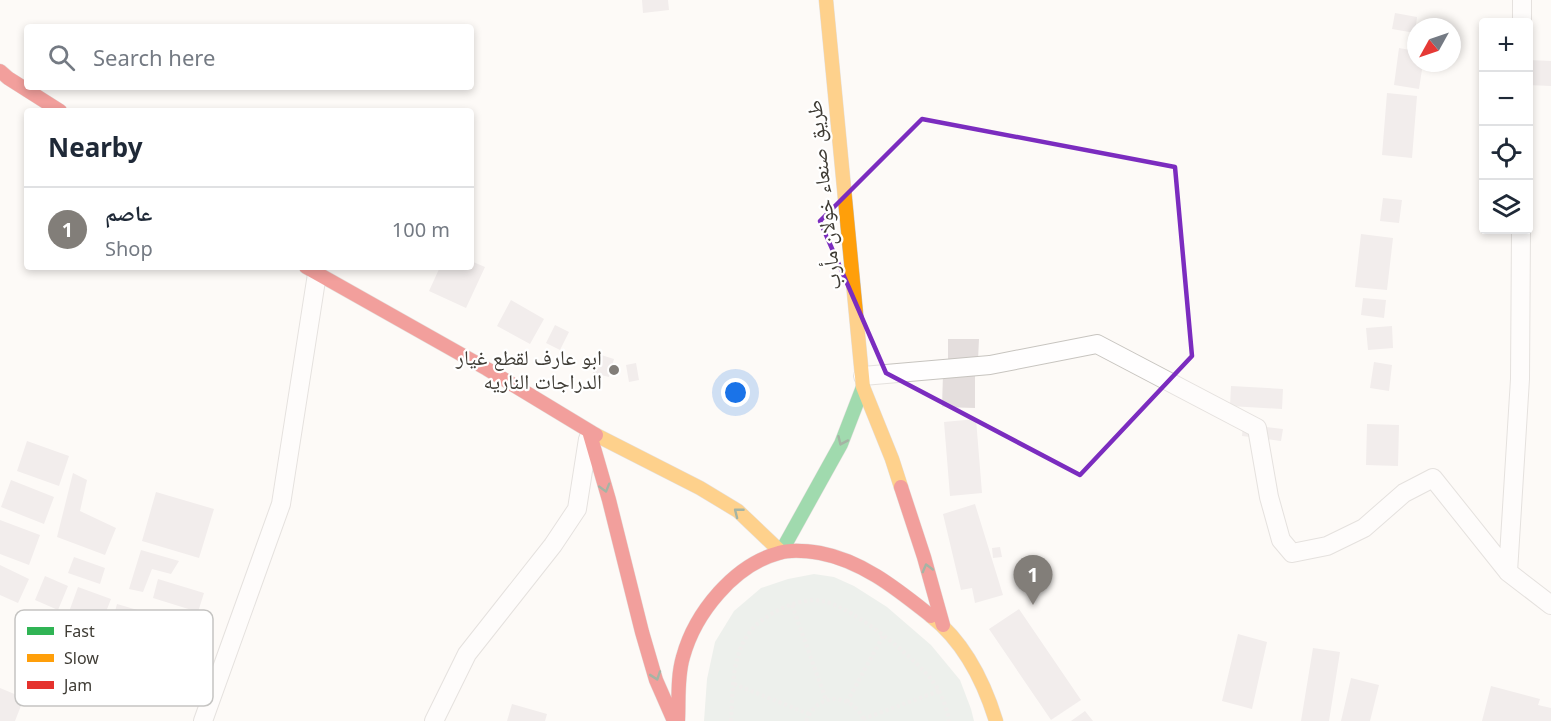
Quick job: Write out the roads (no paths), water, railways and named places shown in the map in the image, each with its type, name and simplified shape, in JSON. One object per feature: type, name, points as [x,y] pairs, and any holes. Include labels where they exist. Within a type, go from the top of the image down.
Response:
[{"type":"main road","name":"طريق صنعاء خولان مأرب","points":[[826,0],[863,381]]},
{"type":"main road","points":[[2,76],[24,89]]},
{"type":"main road","points":[[25,90],[55,108]]},
{"type":"main road","points":[[312,270],[487,369],[589,432],[700,488],[738,511],[781,552]]},
{"type":"main road","points":[[781,552],[841,444],[863,381]]},
{"type":"main road","points":[[863,381],[892,459],[924,557],[943,625]]},
{"type":"main road","points":[[589,432],[653,670],[676,721]]},
{"type":"main road","points":[[676,721],[683,654],[700,616],[721,589],[756,563],[781,552],[805,551],[830,555],[866,569],[901,591],[943,625],[961,647],[978,675],[996,721]]},
{"type":"street","points":[[1522,0],[1522,18]]},
{"type":"street","points":[[1508,572],[1520,379],[1521,234]]},
{"type":"street","points":[[213,693],[281,504],[312,270]]},
{"type":"street","points":[[863,381],[990,365],[1097,344],[1257,428],[1269,497],[1281,540],[1292,553],[1327,546],[1364,528],[1404,493],[1433,478],[1508,572],[1551,605]]},
{"type":"street","points":[[434,721],[467,654],[554,545],[577,509],[589,432]]},
{"type":"street","points":[[203,721],[208,706]]},
{"type":"place","name":"ابو عارف لقطع غيار الدراجات الناريه","points":[[614,370]]},
{"type":"place","name":"عاصم","points":[[1033,605]]}]
